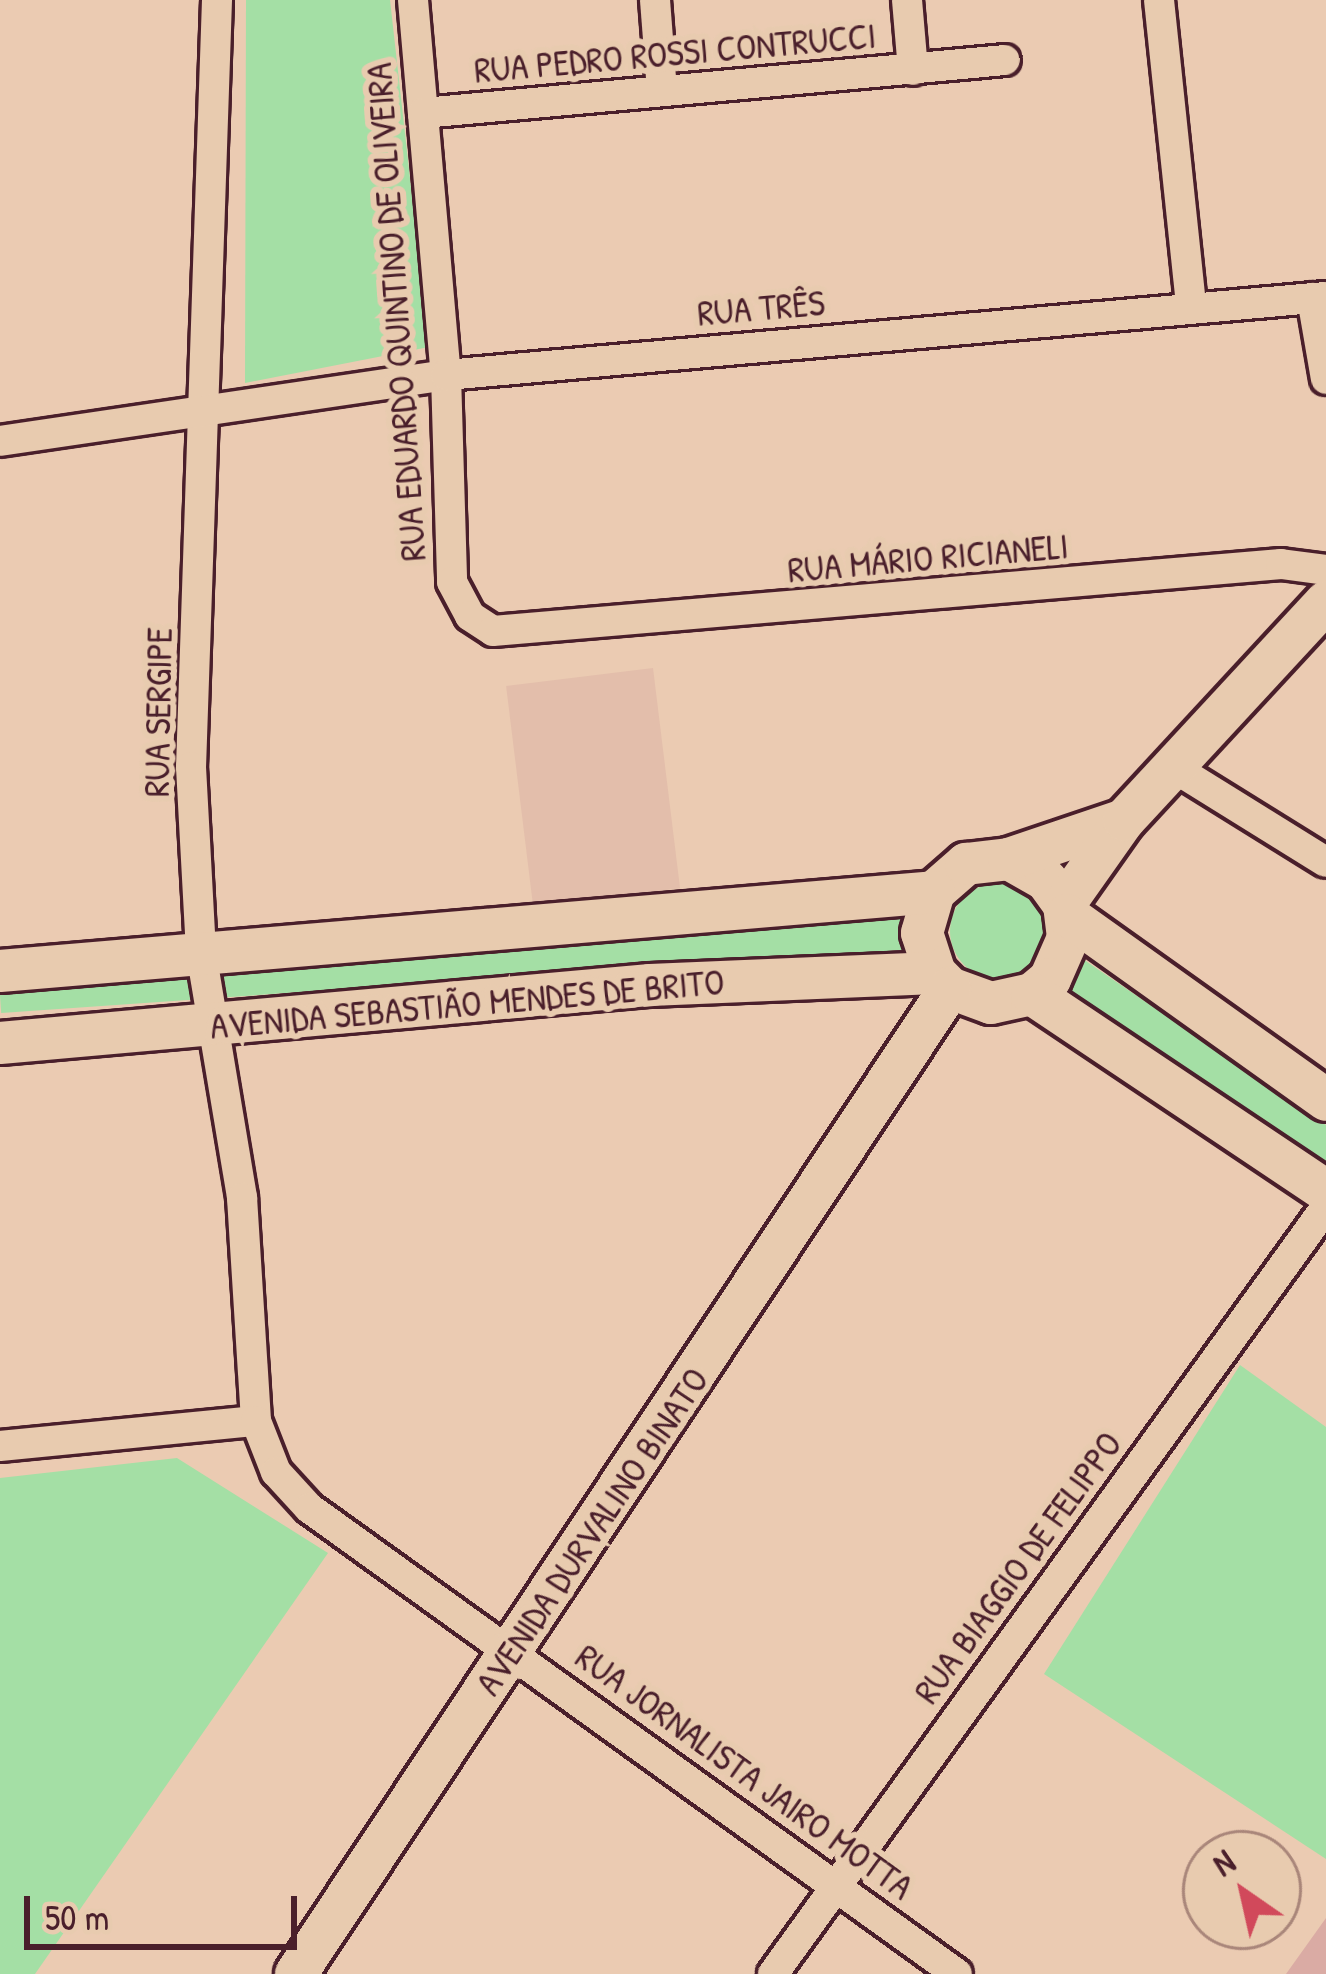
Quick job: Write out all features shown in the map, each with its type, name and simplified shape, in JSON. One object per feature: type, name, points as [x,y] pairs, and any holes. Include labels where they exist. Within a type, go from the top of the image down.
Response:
[{"type":"main road","points":[[1124,820],[1009,859],[966,864],[934,892],[922,933],[942,981],[991,1004],[1032,994],[1062,960],[1065,910],[1124,820],[1326,602]]},
{"type":"main road","points":[[1009,859],[1046,880],[1065,910],[1326,1100]]},
{"type":"main road","name":"AVENIDA SEBASTIÃO MENDES DE BRITO","points":[[0,971],[934,892]]},
{"type":"main road","name":"AVENIDA SEBASTIÃO MENDES DE BRITO","points":[[0,1043],[650,986],[942,981]]},
{"type":"main road","name":"AVENIDA DURVALINO BINATO","points":[[296,1974],[887,1089],[942,981]]},
{"type":"main road","points":[[1032,994],[1326,1191]]},
{"type":"main road","name":"AVENIDA DURVALINO BINATO","points":[[887,1089],[991,1004]]},
{"type":"street","name":"RUA SERGIPE","points":[[217,0],[191,767],[201,952],[242,1198],[256,1421]]},
{"type":"street","name":"RUA EDUARDO QUINTINO DE OLIVEIRA","points":[[412,0],[446,375],[452,582],[470,616],[493,631],[537,632]]},
{"type":"street","points":[[656,0],[662,91]]},
{"type":"street","points":[[907,0],[913,70]]},
{"type":"street","points":[[1159,0],[1191,306]]},
{"type":"street","name":"RUA PEDRO ROSSI CONTRUCCI","points":[[423,113],[1005,60]]},
{"type":"street","name":"RUA TRÊS","points":[[0,441],[206,415],[446,375],[1319,298]]},
{"type":"street","points":[[1319,298],[1326,379]]},
{"type":"street","name":"RUA MÁRIO RICIANELI","points":[[537,632],[1281,564],[1326,570]]},
{"type":"street","points":[[1176,769],[1326,862]]},
{"type":"street","name":"RUA BIAGGIO DE FELIPPO","points":[[773,1974],[1326,1207]]},
{"type":"street","points":[[0,1446],[256,1421]]},
{"type":"street","name":"RUA JORNALISTA JAIRO MOTTA","points":[[256,1421],[276,1472],[309,1508],[513,1648],[957,1974]]},
{"type":"shaded area","points":[[653,668],[680,888],[533,906],[506,686]]},
{"type":"green space","points":[[246,0],[390,0],[429,347],[245,383]]},
{"type":"green space","points":[[998,883],[1017,886],[1032,897],[1043,912],[1043,950],[1032,965],[1017,976],[998,979],[979,976],[964,965],[953,950],[950,931],[953,912],[964,897],[979,886]]},
{"type":"green space","points":[[900,907],[903,950],[1,1013],[0,970]]},
{"type":"green space","points":[[1077,955],[1326,1125],[1326,1169],[1053,987]]},
{"type":"green space","points":[[1240,1365],[1326,1427],[1326,1859],[1302,1843],[1302,1830],[1282,1830],[1044,1674]]},
{"type":"green space","points":[[177,1458],[328,1553],[35,1974],[0,1974],[0,1478]]},
{"type":"building","points":[[1326,1918],[1326,1974],[1286,1974]]}]
